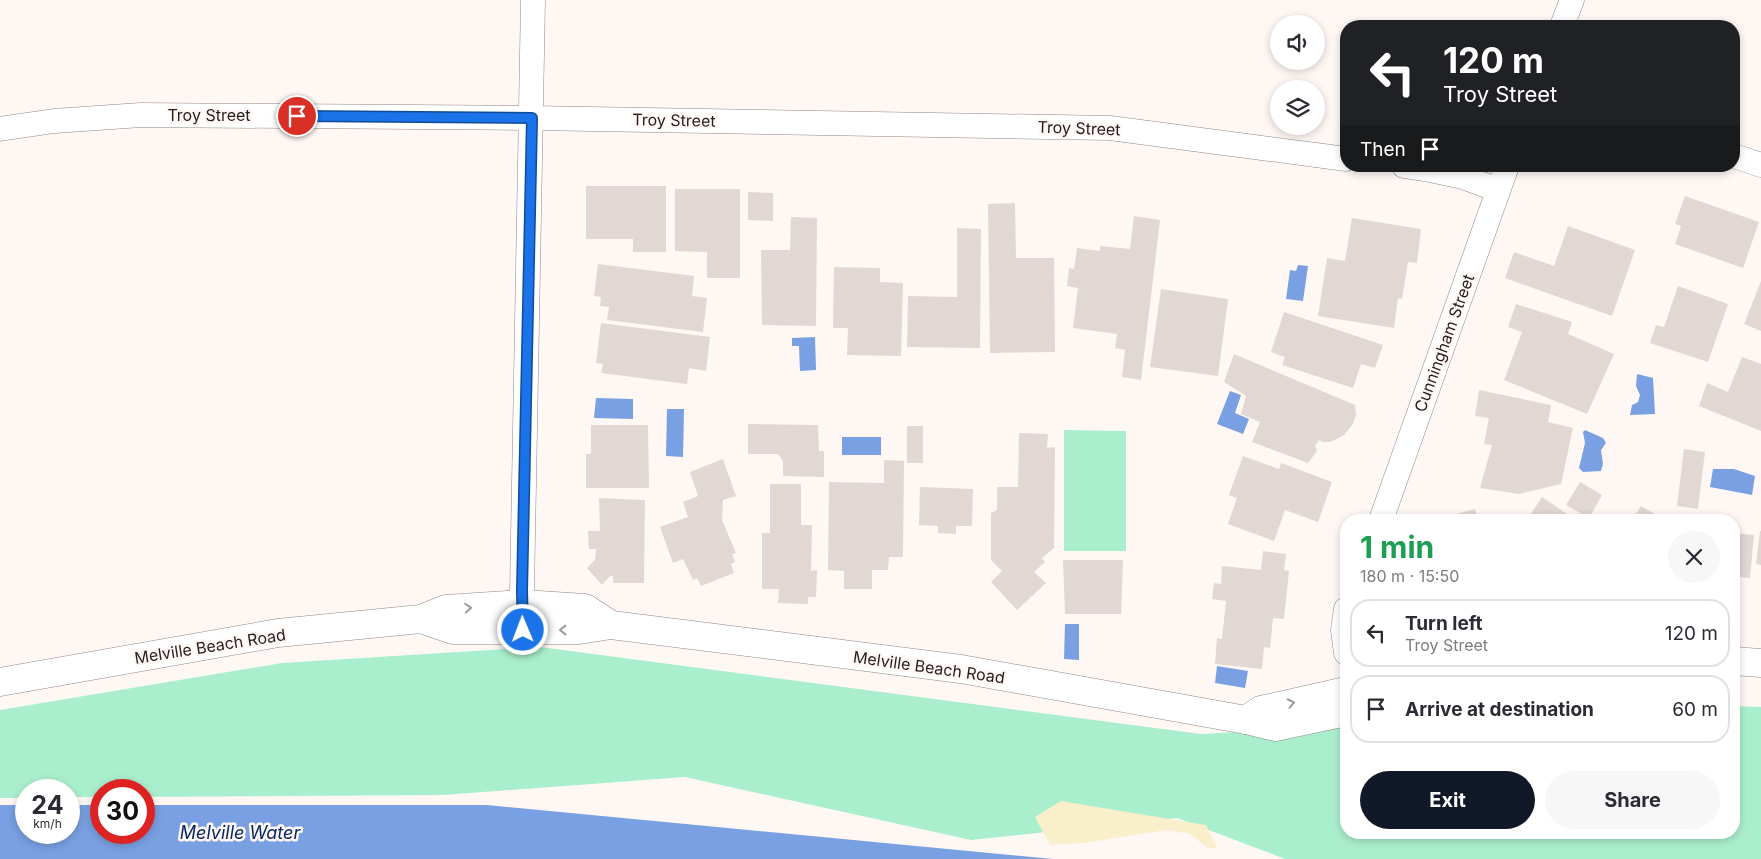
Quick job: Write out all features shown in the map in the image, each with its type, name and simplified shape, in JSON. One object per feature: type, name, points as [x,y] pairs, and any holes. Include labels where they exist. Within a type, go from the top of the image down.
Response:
[{"type":"street","points":[[523,617],[533,0]]},
{"type":"street","points":[[1564,20],[1572,0]]},
{"type":"street","name":"Troy Street","points":[[0,129],[54,121],[141,115],[532,118],[1110,128],[1340,158]]},
{"type":"street","points":[[1740,158],[1761,164]]},
{"type":"street","points":[[1439,172],[1463,177],[1498,190]]},
{"type":"street","name":"Cunningham Street","points":[[1383,514],[1505,172]]},
{"type":"street","name":"Melville Beach Road","points":[[0,682],[278,633],[421,619],[446,609],[523,617],[585,608],[611,625],[962,669],[1246,720],[1275,727],[1340,713]]},
{"type":"street","points":[[1740,661],[1761,663]]},
{"type":"street","points":[[1246,720],[1261,710],[1340,691]]},
{"type":"green space","points":[[1064,430],[1126,431],[1126,551],[1064,551]]},
{"type":"green space","points":[[540,647],[1201,734],[1340,726],[1340,839],[1740,839],[1740,706],[1761,707],[1761,859],[1285,859],[1177,818],[971,840],[685,777],[443,795],[155,797],[155,779],[90,779],[90,797],[80,797],[80,779],[15,779],[15,798],[0,798],[0,710],[282,663]]},
{"type":"sand","points":[[1061,801],[1206,825],[1217,847],[1209,849],[1190,834],[1166,830],[1084,843],[1050,845],[1035,817]]},
{"type":"water","points":[[1298,265],[1308,266],[1303,301],[1286,299],[1290,270],[1296,271]]},
{"type":"water","points":[[815,337],[816,370],[800,371],[799,346],[792,346],[792,338]]},
{"type":"water","points":[[1637,374],[1653,378],[1655,414],[1630,415],[1632,405],[1638,402],[1640,395],[1636,386]]},
{"type":"water","points":[[1230,391],[1241,395],[1235,413],[1249,419],[1243,434],[1217,424]]},
{"type":"water","points":[[596,398],[633,399],[633,419],[594,418]]},
{"type":"water","points":[[667,409],[684,409],[683,457],[666,456]]},
{"type":"water","points":[[1585,430],[1603,438],[1606,443],[1601,450],[1603,464],[1601,471],[1583,472],[1579,468],[1585,443],[1583,432]]},
{"type":"water","points":[[842,437],[881,437],[881,455],[842,455]]},
{"type":"water","points":[[1713,469],[1734,469],[1755,476],[1752,495],[1710,487]]},
{"type":"water","points":[[1065,624],[1079,624],[1079,660],[1064,659]]},
{"type":"water","points":[[1217,666],[1248,671],[1245,688],[1215,683]]},
{"type":"water","name":"Melville Water","points":[[0,805],[15,805],[15,844],[80,844],[80,805],[90,805],[90,844],[155,844],[155,805],[487,805],[1053,859],[0,859]]},
{"type":"building","points":[[586,186],[666,186],[666,252],[633,252],[633,239],[586,239]]},
{"type":"building","points":[[675,189],[740,189],[740,278],[707,278],[707,252],[675,251]]},
{"type":"building","points":[[748,192],[773,193],[773,221],[748,220]]},
{"type":"building","points":[[1685,196],[1759,222],[1743,268],[1675,244],[1681,226],[1675,224]]},
{"type":"building","points":[[1015,203],[1016,258],[1054,258],[1055,352],[990,353],[988,204]]},
{"type":"building","points":[[1134,216],[1160,220],[1141,380],[1122,377],[1125,350],[1115,348],[1117,334],[1073,328],[1078,288],[1067,286],[1069,268],[1074,269],[1077,248],[1100,251],[1100,246],[1130,249]]},
{"type":"building","points":[[791,217],[817,218],[816,326],[762,325],[761,250],[790,250]]},
{"type":"building","points":[[1352,218],[1421,229],[1417,263],[1408,262],[1402,299],[1398,298],[1394,328],[1318,316],[1327,258],[1345,261]]},
{"type":"building","points":[[1568,226],[1635,250],[1612,316],[1505,278],[1514,252],[1554,266]]},
{"type":"building","points":[[957,228],[981,229],[980,348],[907,347],[908,296],[957,297]]},
{"type":"building","points":[[598,264],[694,276],[692,296],[707,298],[703,332],[607,320],[609,307],[600,306],[601,297],[594,296]]},
{"type":"building","points":[[834,267],[880,268],[880,282],[903,283],[901,356],[847,355],[848,328],[833,328]]},
{"type":"building","points":[[1761,281],[1761,331],[1744,324]]},
{"type":"building","points":[[1678,286],[1728,304],[1708,362],[1650,343],[1656,325],[1664,327]]},
{"type":"building","points":[[1161,289],[1228,299],[1218,376],[1150,367]]},
{"type":"building","points":[[1516,304],[1572,322],[1568,334],[1614,354],[1587,414],[1504,380],[1522,332],[1508,327]]},
{"type":"building","points":[[1284,312],[1383,345],[1375,368],[1361,364],[1353,388],[1282,365],[1285,357],[1271,352]]},
{"type":"building","points":[[601,323],[710,337],[706,371],[689,368],[687,384],[601,373],[603,364],[596,363]]},
{"type":"building","points":[[1234,354],[1355,405],[1356,415],[1353,424],[1344,435],[1337,439],[1330,442],[1319,440],[1315,446],[1317,451],[1308,463],[1252,442],[1260,422],[1241,414],[1246,396],[1224,382]]},
{"type":"building","points":[[1742,357],[1761,364],[1761,431],[1699,406],[1707,383],[1728,392]]},
{"type":"building","points":[[1479,390],[1551,405],[1548,422],[1573,428],[1561,484],[1519,494],[1480,488],[1492,445],[1484,444],[1489,418],[1475,416]]},
{"type":"building","points":[[748,424],[818,425],[819,451],[824,451],[824,477],[783,476],[783,461],[778,454],[748,454]]},
{"type":"building","points":[[591,425],[648,425],[649,488],[586,488],[586,454],[591,454]]},
{"type":"building","points":[[907,426],[923,426],[923,463],[907,463]]},
{"type":"building","points":[[1019,433],[1048,434],[1047,448],[1055,447],[1054,548],[1042,558],[1045,562],[1034,572],[1046,583],[1017,610],[991,582],[1002,571],[991,560],[991,513],[997,510],[997,487],[1018,487]]},
{"type":"building","points":[[1684,449],[1705,452],[1698,509],[1677,506]]},
{"type":"building","points":[[1243,456],[1279,469],[1281,463],[1332,482],[1318,522],[1285,510],[1274,541],[1228,524],[1237,498],[1229,495]]},
{"type":"building","points":[[723,459],[736,496],[723,500],[722,520],[736,553],[732,554],[735,562],[731,564],[734,573],[701,586],[697,578],[693,580],[683,559],[673,563],[660,527],[688,517],[683,502],[698,496],[690,472]]},
{"type":"building","points":[[884,460],[904,461],[903,557],[889,557],[888,570],[872,570],[872,589],[844,589],[844,571],[828,570],[829,482],[884,483]]},
{"type":"building","points":[[1580,482],[1602,495],[1591,514],[1582,514],[1566,505]]},
{"type":"building","points":[[770,484],[801,484],[801,525],[812,525],[811,571],[817,570],[816,597],[808,597],[808,604],[778,603],[779,589],[762,589],[762,533],[770,533]]},
{"type":"building","points":[[920,487],[973,489],[972,526],[956,526],[956,534],[938,533],[938,526],[919,525]]},
{"type":"building","points":[[1542,497],[1567,514],[1531,514]]},
{"type":"building","points":[[599,498],[645,500],[644,583],[613,583],[613,576],[610,576],[602,585],[587,568],[595,560],[596,549],[589,549],[588,531],[600,531]]},
{"type":"building","points":[[1641,506],[1655,514],[1636,514]]},
{"type":"building","points":[[1475,509],[1476,514],[1456,514]]},
{"type":"building","points":[[1761,531],[1761,565],[1756,564]]},
{"type":"building","points":[[1740,534],[1754,535],[1750,578],[1740,577]]},
{"type":"building","points":[[1263,551],[1286,554],[1284,570],[1289,571],[1284,619],[1273,618],[1270,648],[1264,647],[1262,669],[1215,664],[1217,638],[1222,639],[1226,601],[1212,599],[1214,583],[1221,584],[1222,566],[1261,570]]},
{"type":"building","points":[[1063,560],[1123,560],[1121,614],[1065,614]]},
{"type":"route","points":[[297,116],[532,118],[522,591],[523,630]]}]
